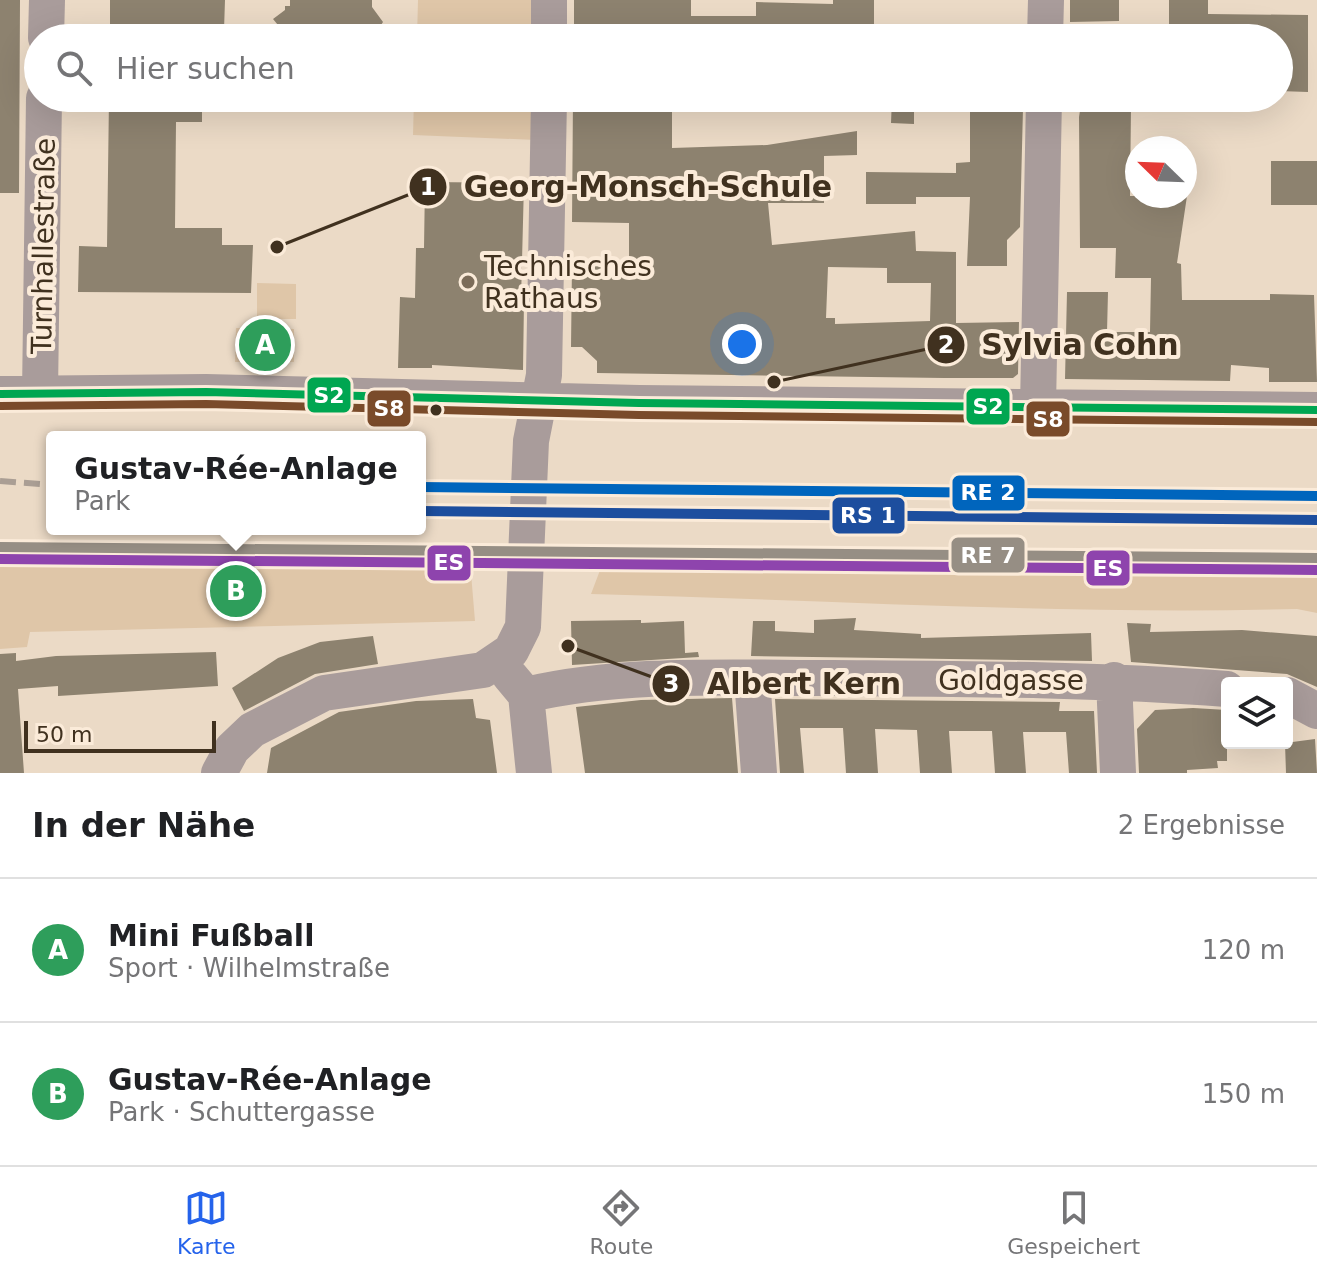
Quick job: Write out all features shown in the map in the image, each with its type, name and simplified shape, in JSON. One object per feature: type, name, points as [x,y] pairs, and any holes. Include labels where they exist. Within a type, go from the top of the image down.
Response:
[{"type":"street","points":[[46,24],[47,0]]},
{"type":"street","points":[[549,0],[549,24]]},
{"type":"street","points":[[1045,24],[1046,0]]},
{"type":"street","name":"Turnhallestraße","points":[[40,394],[44,112]]},
{"type":"street","points":[[219,773],[232,749],[252,730],[324,693],[483,670],[500,662],[511,651],[523,627],[534,422],[544,375],[549,112]]},
{"type":"street","points":[[1038,407],[1044,112]]},
{"type":"street","points":[[0,394],[206,392],[534,422],[1038,407],[1317,410]]},
{"type":"street","points":[[500,662],[526,695],[534,773]]},
{"type":"street","points":[[752,678],[759,773]]},
{"type":"street","name":"Goldgasse","points":[[526,695],[575,684],[752,678],[1114,680],[1221,689]]},
{"type":"street","name":"Goldgasse","points":[[1114,680],[1118,773]]},
{"type":"street","points":[[1293,698],[1317,711]]},
{"type":"shaded area","points":[[418,0],[539,0],[538,24],[417,24]]},
{"type":"shaded area","points":[[414,112],[537,112],[536,140],[413,135]]},
{"type":"shaded area","points":[[257,283],[296,284],[296,319],[257,319]]},
{"type":"shaded area","points":[[236,328],[294,329],[294,362],[235,362]]},
{"type":"shaded area","points":[[0,560],[470,561],[475,621],[30,632],[27,647],[0,649]]},
{"type":"shaded area","points":[[602,565],[1083,575],[1317,573],[1317,613],[1297,609],[1121,610],[591,594]]},
{"type":"building","points":[[0,0],[20,0],[19,193],[0,193]]},
{"type":"building","points":[[110,0],[225,0],[224,24],[110,24]]},
{"type":"building","points":[[290,0],[372,0],[372,7],[383,22],[277,24],[273,19],[285,10],[285,6],[290,6]]},
{"type":"building","points":[[574,0],[691,0],[691,16],[756,16],[756,2],[833,4],[833,0],[874,0],[874,24],[574,24]]},
{"type":"building","points":[[1070,0],[1119,0],[1119,21],[1070,22]]},
{"type":"building","points":[[1169,0],[1208,0],[1208,14],[1308,15],[1308,92],[1293,91],[1293,24],[1169,24]]},
{"type":"building","points":[[109,112],[202,112],[202,122],[176,122],[175,228],[222,228],[222,245],[253,245],[251,293],[78,292],[79,246],[107,247]]},
{"type":"building","points":[[573,112],[672,112],[672,148],[767,145],[857,131],[857,155],[824,156],[824,203],[768,203],[772,245],[915,231],[916,251],[956,252],[956,323],[1019,322],[1018,374],[1013,378],[944,378],[597,373],[597,361],[582,347],[571,347],[572,265],[629,266],[629,223],[572,222]],"holes":[[[828,267],[887,268],[887,283],[931,283],[930,321],[835,324],[835,318],[826,318]]]},
{"type":"building","points":[[891,112],[914,112],[914,124],[891,123]]},
{"type":"building","points":[[970,112],[1023,112],[1020,227],[1007,240],[1007,266],[967,266],[970,197],[916,197],[916,204],[866,204],[866,172],[956,173],[956,163],[970,162]]},
{"type":"building","points":[[1080,112],[1131,112],[1131,136],[1125,136],[1125,208],[1185,208],[1177,263],[1181,264],[1182,300],[1270,300],[1270,294],[1314,295],[1317,382],[1269,382],[1269,368],[1231,365],[1230,381],[1065,379],[1067,292],[1108,292],[1107,332],[1150,332],[1151,278],[1115,278],[1116,248],[1080,248]]},
{"type":"building","points":[[1271,161],[1317,161],[1317,205],[1271,205]]},
{"type":"building","name":"Technisches Rathaus","points":[[425,182],[524,183],[523,370],[432,365],[432,368],[398,368],[400,297],[415,298],[416,248],[424,248]]},
{"type":"building","points":[[856,618],[854,630],[921,634],[921,638],[1091,633],[1092,661],[751,656],[753,621],[775,621],[775,631],[814,633],[814,620]]},
{"type":"building","points":[[641,620],[641,623],[684,621],[685,653],[698,652],[699,657],[572,665],[571,621]]},
{"type":"building","points":[[1127,623],[1151,624],[1150,632],[1242,630],[1317,636],[1317,687],[1287,674],[1131,662]]},
{"type":"building","points":[[373,636],[378,664],[315,674],[244,711],[232,688],[278,658],[320,642]]},
{"type":"building","points":[[216,652],[218,686],[58,696],[58,686],[18,689],[24,773],[0,773],[0,654],[16,653],[16,661],[56,656]]},
{"type":"building","points":[[732,698],[738,773],[585,773],[576,707],[641,700]]},
{"type":"building","points":[[473,699],[476,718],[490,720],[497,773],[267,773],[271,748],[339,712],[416,701]]},
{"type":"building","points":[[775,699],[1060,702],[1059,711],[1094,711],[1097,773],[1069,773],[1066,732],[1023,732],[1026,773],[995,773],[992,731],[949,731],[952,773],[920,773],[917,730],[875,729],[878,773],[846,773],[843,728],[800,728],[804,773],[780,773]]},
{"type":"building","points":[[1155,710],[1221,710],[1221,749],[1227,749],[1227,761],[1217,761],[1218,768],[1187,770],[1187,773],[1139,773],[1137,729]]},
{"type":"building","points":[[1315,739],[1317,773],[1286,773],[1285,749],[1293,749],[1293,742]]},
{"type":"railway","points":[[0,481],[46,485]]},
{"type":"transit line","name":"S2","points":[[0,394],[206,392],[639,403],[1317,410]]},
{"type":"transit line","name":"S8","points":[[0,406],[206,404],[639,415],[1317,422]]},
{"type":"transit line","points":[[426,487],[1317,496]]},
{"type":"transit line","points":[[426,511],[1317,520]]},
{"type":"transit line","points":[[0,547],[1317,558]]},
{"type":"transit line","name":"ES","points":[[0,559],[1317,570]]},
{"type":"place","name":"Georg-Monsch-Schule","points":[[277,247]]},
{"type":"place","name":"Technisches Rathaus","points":[[468,282]]},
{"type":"place","name":"Mini Fußball","points":[[265,345]]},
{"type":"place","name":"Sylvia Cohn","points":[[774,382]]},
{"type":"place","name":"Gustav-Rée-Anlage","points":[[236,591]]},
{"type":"place","name":"Albert Kern","points":[[568,646]]}]
